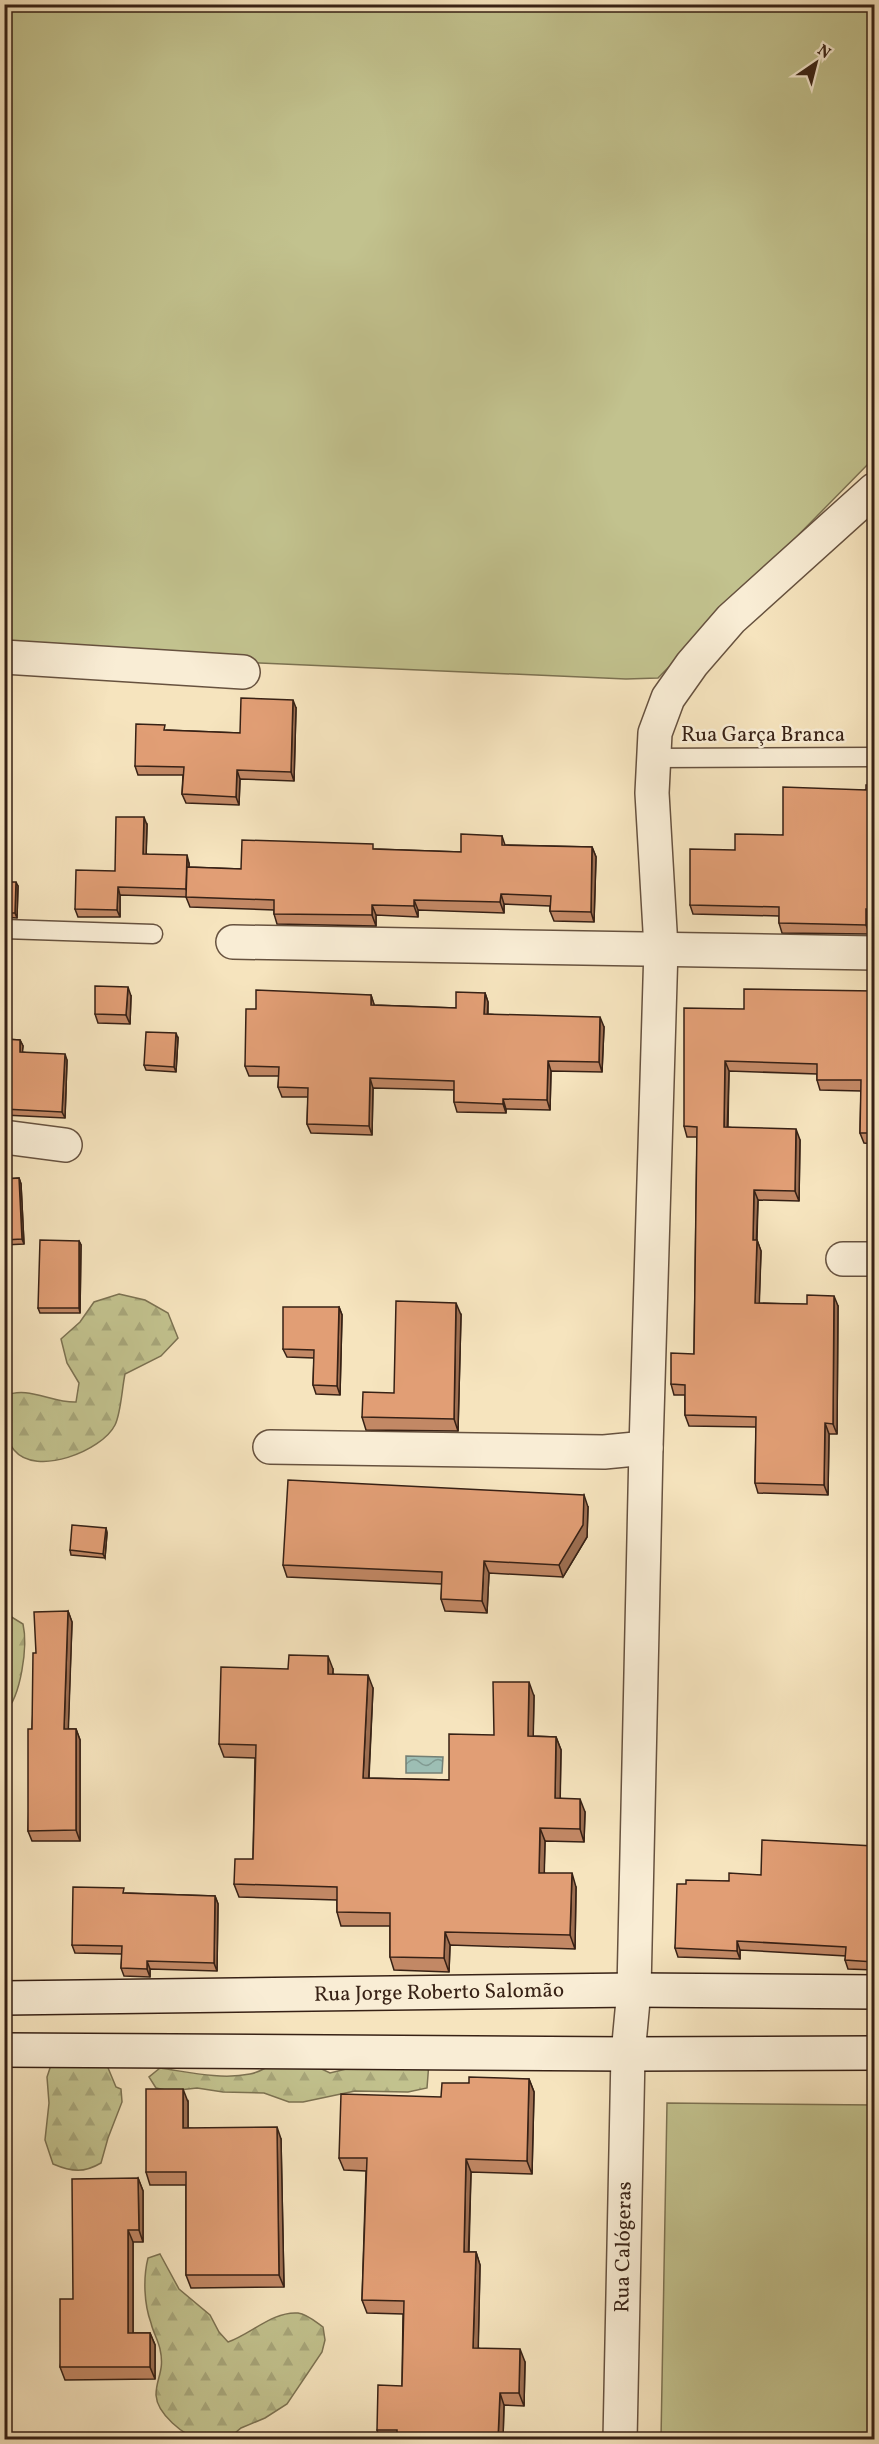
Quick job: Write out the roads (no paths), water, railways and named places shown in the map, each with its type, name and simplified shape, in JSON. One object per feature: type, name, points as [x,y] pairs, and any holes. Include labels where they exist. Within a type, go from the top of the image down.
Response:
[{"type":"street","name":"Rua Calógeras","points":[[620,2439],[628,2054],[634,1990],[646,1448],[661,948],[652,758],[655,733],[668,698],[692,664],[731,620],[874,490]]},
{"type":"street","points":[[4,657],[243,672]]},
{"type":"street","points":[[233,942],[874,953]]},
{"type":"street","points":[[4,1137],[65,1145]]},
{"type":"street","points":[[270,1447],[604,1452],[646,1448]]},
{"type":"street","name":"Rua Jorge Roberto Salomão","points":[[4,1998],[634,1990],[874,1992]]},
{"type":"street","points":[[4,2049],[628,2054],[874,2053]]},
{"type":"lane","name":"Rua Garça Branca","points":[[652,758],[874,757]]},
{"type":"lane","points":[[4,929],[153,934]]},
{"type":"water","points":[[406,1756],[443,1757],[442,1773],[406,1773]]}]
